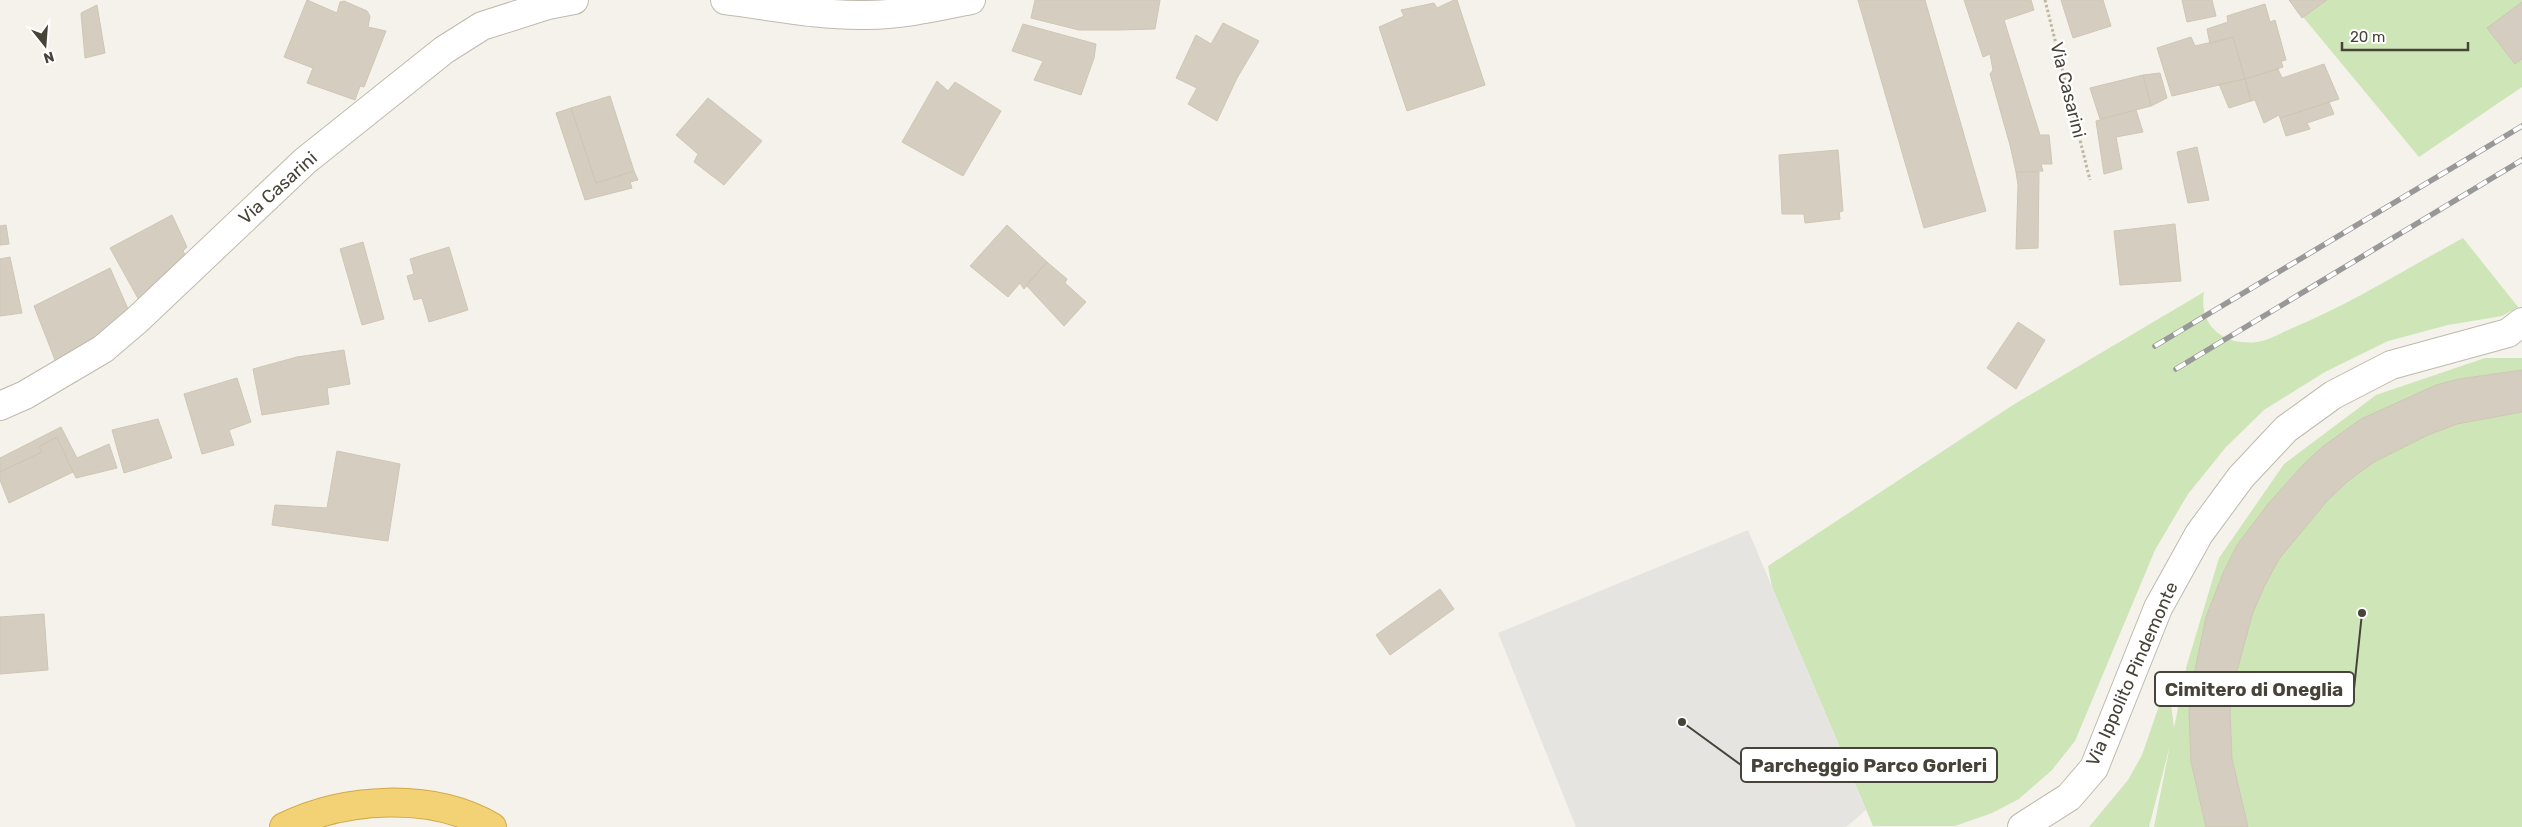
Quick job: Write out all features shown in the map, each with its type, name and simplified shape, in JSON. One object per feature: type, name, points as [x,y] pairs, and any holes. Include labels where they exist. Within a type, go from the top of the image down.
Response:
[{"type":"highway","points":[[284,827],[331,809],[369,804],[413,804],[450,810],[492,827]]},
{"type":"street","name":"Via Casarini","points":[[0,406],[103,349],[137,320],[305,161],[444,50],[482,26],[548,5],[574,0]]},
{"type":"street","points":[[726,0],[831,14],[864,15],[895,14],[971,0]]},
{"type":"street","name":"Via Ippolito Pindemonte","points":[[2022,827],[2068,797],[2094,768],[2158,608],[2199,534],[2241,477],[2286,429],[2333,395],[2391,365],[2508,333],[2522,322]]},
{"type":"path","name":"Via Casarini","points":[[2045,0],[2090,180]]},
{"type":"green space","points":[[2289,0],[2522,0],[2522,87],[2419,157]]},
{"type":"green space","points":[[2463,238],[2518,307],[2502,316],[2448,325],[2388,341],[2325,372],[2264,410],[2226,447],[2188,494],[2155,550],[2075,741],[2052,770],[2019,799],[1992,813],[1955,826],[1873,826],[1772,587],[1768,566],[2013,405],[2204,292],[2203,304],[2205,315],[2209,324],[2216,331],[2234,341],[2257,342],[2273,337],[2333,309]]},
{"type":"green space","points":[[2485,358],[2522,358],[2522,827],[2154,827],[2170,745],[2149,827],[2089,827],[2128,780],[2142,755],[2168,680],[2174,728],[2186,668],[2219,558],[2284,464],[2376,395]]},
{"type":"shaded area","points":[[1748,530],[1866,810],[1846,827],[1576,827],[1498,633]]},
{"type":"building","points":[[307,0],[337,13],[340,2],[344,1],[367,11],[370,16],[368,27],[386,31],[364,87],[360,86],[355,100],[307,83],[313,68],[284,57]]},
{"type":"building","points":[[1035,0],[1160,0],[1155,29],[1079,30],[1031,18]]},
{"type":"building","points":[[1457,0],[1485,85],[1407,111],[1379,27],[1404,16],[1401,10],[1434,3],[1437,8]]},
{"type":"building","points":[[1858,0],[1925,0],[1986,211],[1924,228]]},
{"type":"building","points":[[1964,0],[2031,0],[2034,10],[2004,20],[2040,135],[2049,135],[2052,164],[2041,164],[2043,171],[2016,172],[1990,74],[1993,70],[1990,54],[1983,57]]},
{"type":"building","points":[[2061,0],[2103,0],[2111,26],[2073,38]]},
{"type":"building","points":[[2182,0],[2212,0],[2216,16],[2187,22]]},
{"type":"building","points":[[2289,0],[2327,0],[2302,18]]},
{"type":"building","points":[[2522,2],[2522,59],[2515,64],[2487,28]]},
{"type":"building","points":[[2265,4],[2270,22],[2275,20],[2286,60],[2281,61],[2283,67],[2245,79],[2233,37],[2210,44],[2207,29],[2228,22],[2227,16]]},
{"type":"building","points":[[97,5],[105,53],[85,58],[81,13]]},
{"type":"building","points":[[1223,23],[1259,41],[1237,78],[1217,121],[1188,104],[1197,88],[1176,78],[1196,35],[1211,44]]},
{"type":"building","points":[[1023,24],[1096,44],[1094,58],[1081,95],[1034,80],[1043,61],[1012,51]]},
{"type":"building","points":[[2191,37],[2195,46],[2233,37],[2245,79],[2172,96],[2157,48]]},
{"type":"building","points":[[2324,64],[2339,99],[2280,118],[2279,115],[2264,123],[2255,100],[2251,101],[2245,79],[2278,69],[2282,78]]},
{"type":"building","points":[[2160,73],[2167,98],[2151,106],[2143,75]]},
{"type":"building","points":[[2143,75],[2151,106],[2100,119],[2090,88]]},
{"type":"building","points":[[2245,79],[2251,101],[2229,108],[2219,84]]},
{"type":"building","points":[[937,81],[948,91],[955,82],[1001,111],[963,176],[902,142]]},
{"type":"building","points":[[610,96],[634,171],[596,183],[571,108]]},
{"type":"building","points":[[708,98],[762,141],[724,185],[694,162],[698,154],[676,135]]},
{"type":"building","points":[[2329,102],[2334,114],[2307,123],[2310,129],[2286,136],[2280,118]]},
{"type":"building","points":[[571,108],[596,183],[634,171],[638,180],[630,182],[632,188],[585,200],[556,113]]},
{"type":"building","points":[[2136,110],[2143,132],[2116,137],[2122,169],[2104,174],[2096,121]]},
{"type":"building","points":[[2197,147],[2209,200],[2188,203],[2177,152]]},
{"type":"building","points":[[1838,150],[1843,211],[1839,212],[1840,219],[1805,223],[1804,214],[1782,214],[1779,155]]},
{"type":"building","points":[[2016,172],[2039,172],[2038,248],[2016,249],[2018,185]]},
{"type":"building","points":[[172,215],[187,247],[183,251],[188,260],[170,269],[172,275],[140,302],[110,248]]},
{"type":"building","points":[[2175,224],[2181,281],[2120,285],[2114,231]]},
{"type":"building","points":[[6,225],[9,244],[0,245],[0,226]]},
{"type":"building","points":[[1007,225],[1047,262],[1024,289],[1020,283],[1008,297],[970,266]]},
{"type":"building","points":[[363,242],[384,319],[362,325],[340,249]]},
{"type":"building","points":[[449,247],[468,310],[429,322],[422,298],[414,300],[407,276],[414,274],[410,259]]},
{"type":"building","points":[[10,257],[22,313],[0,316],[0,259]]},
{"type":"building","points":[[1047,262],[1067,279],[1065,283],[1086,302],[1064,326],[1026,285]]},
{"type":"building","points":[[110,268],[132,318],[57,365],[34,306]]},
{"type":"building","points":[[2018,322],[2045,340],[2016,389],[1987,368]]},
{"type":"building","points":[[344,350],[350,384],[327,388],[329,404],[262,415],[253,369],[297,357]]},
{"type":"building","points":[[2522,370],[2522,412],[2457,424],[2428,435],[2374,462],[2348,481],[2327,501],[2279,559],[2253,612],[2232,689],[2230,711],[2232,759],[2248,827],[2206,827],[2191,762],[2189,711],[2191,689],[2206,617],[2224,571],[2237,545],[2268,504],[2302,466],[2322,447],[2361,419],[2436,385],[2459,379]]},
{"type":"building","points":[[237,378],[251,422],[229,430],[234,445],[202,454],[184,394]]},
{"type":"building","points":[[158,419],[172,458],[124,473],[112,430]]},
{"type":"building","points":[[61,427],[77,458],[109,444],[117,468],[76,478],[57,437],[39,447],[42,452],[0,472],[0,458]]},
{"type":"building","points":[[57,437],[73,472],[9,503],[0,480],[0,472],[42,452],[39,447]]},
{"type":"building","points":[[337,451],[400,464],[388,541],[272,525],[275,505],[327,508]]},
{"type":"building","points":[[1440,589],[1454,609],[1390,655],[1376,635]]},
{"type":"building","points":[[44,614],[48,670],[0,674],[0,617]]},
{"type":"railway","points":[[2155,346],[2522,126]]},
{"type":"railway","points":[[2176,369],[2522,160]]},
{"type":"place","name":"Cimitero di Oneglia","points":[[2362,613]]},
{"type":"place","name":"Parcheggio Parco Gorleri","points":[[1682,722]]}]
